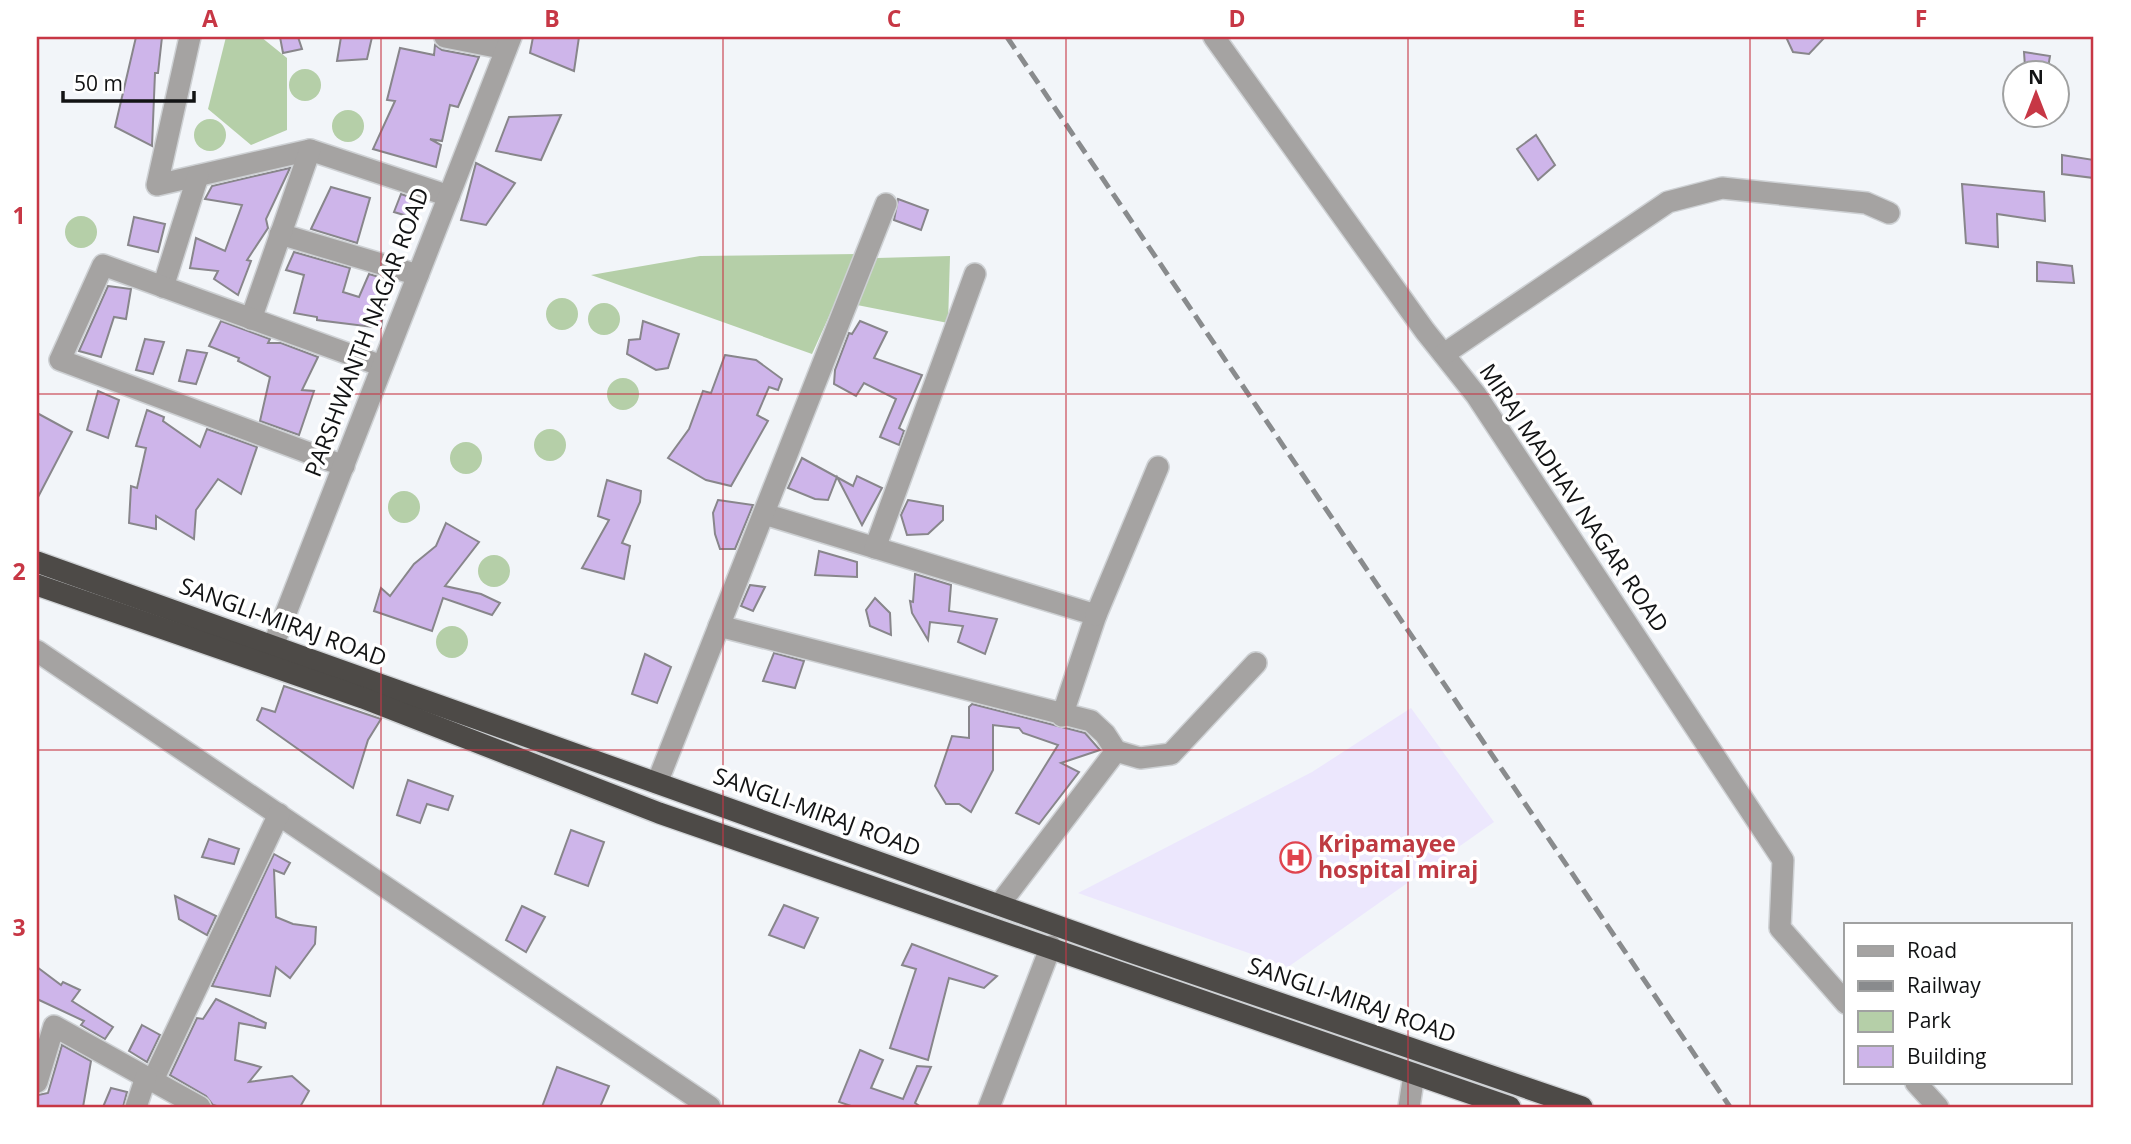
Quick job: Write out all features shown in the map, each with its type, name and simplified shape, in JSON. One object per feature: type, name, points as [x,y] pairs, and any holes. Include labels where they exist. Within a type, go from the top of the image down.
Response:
[{"type":"highway","name":"SANGLI-MIRAJ ROAD","points":[[37,562],[999,905],[1582,1107]]},
{"type":"highway","name":"SANGLI-MIRAJ ROAD","points":[[37,585],[363,698],[659,813],[1051,946],[1510,1107]]},
{"type":"street","points":[[190,37],[157,185],[310,150],[449,196]]},
{"type":"street","points":[[445,37],[508,43]]},
{"type":"street","name":"MIRAJ MADHAV NAGAR ROAD","points":[[1214,37],[1476,395],[1783,860],[1780,928],[1844,1001]]},
{"type":"street","name":"PARSHWANTH NAGAR ROAD","points":[[273,646],[508,43]]},
{"type":"street","points":[[251,318],[310,150]]},
{"type":"street","points":[[163,287],[198,176]]},
{"type":"street","points":[[1444,354],[1668,202],[1722,188],[1866,203],[1889,213]]},
{"type":"street","points":[[657,783],[886,204]]},
{"type":"street","points":[[280,234],[418,275]]},
{"type":"street","points":[[344,466],[60,360],[103,265],[382,366]]},
{"type":"street","points":[[875,548],[975,274]]},
{"type":"street","points":[[1062,716],[1096,615],[1158,467]]},
{"type":"street","points":[[764,514],[1096,615]]},
{"type":"street","points":[[719,626],[1062,716],[1091,721],[1105,734],[1116,751],[1140,758],[1171,754],[1256,663]]},
{"type":"street","points":[[37,651],[710,1107]]},
{"type":"street","points":[[999,905],[1116,751]]},
{"type":"street","points":[[136,1107],[279,814]]},
{"type":"street","points":[[989,1107],[1051,946]]},
{"type":"street","points":[[37,1082],[54,1026],[196,1106]]},
{"type":"street","points":[[1409,1107],[1415,1074]]},
{"type":"street","points":[[1917,1084],[1938,1107]]},
{"type":"shaded area","name":"Kripamayee hospital miraj","points":[[1411,708],[1494,822],[1288,967],[1078,893],[1312,772]]},
{"type":"green space","points":[[226,37],[261,37],[287,58],[287,130],[251,145],[208,109]]},
{"type":"green space","points":[[305,69],[317,73],[321,85],[317,97],[305,101],[293,97],[289,85],[293,73]]},
{"type":"green space","points":[[348,110],[360,114],[364,126],[360,138],[348,142],[336,138],[332,126],[336,114]]},
{"type":"green space","points":[[210,119],[222,123],[226,135],[222,147],[210,151],[198,147],[194,135],[198,123]]},
{"type":"green space","points":[[81,216],[93,220],[97,232],[93,244],[81,248],[69,244],[65,232],[69,220]]},
{"type":"green space","points":[[857,254],[812,354],[591,275],[700,256]]},
{"type":"green space","points":[[950,256],[948,323],[857,305],[877,258]]},
{"type":"green space","points":[[562,298],[574,302],[578,314],[574,326],[562,330],[550,326],[546,314],[550,302]]},
{"type":"green space","points":[[604,303],[616,307],[620,319],[616,331],[604,335],[592,331],[588,319],[592,307]]},
{"type":"green space","points":[[623,378],[635,382],[639,394],[635,406],[623,410],[611,406],[607,394],[611,382]]},
{"type":"green space","points":[[550,429],[562,433],[566,445],[562,457],[550,461],[538,457],[534,445],[538,433]]},
{"type":"green space","points":[[466,442],[478,446],[482,458],[478,470],[466,474],[454,470],[450,458],[454,446]]},
{"type":"green space","points":[[404,491],[416,495],[420,507],[416,519],[404,523],[392,519],[388,507],[392,495]]},
{"type":"green space","points":[[494,555],[506,559],[510,571],[506,583],[494,587],[482,583],[478,571],[482,559]]},
{"type":"green space","points":[[452,626],[464,630],[468,642],[464,654],[452,658],[440,654],[436,642],[440,630]]},
{"type":"building","points":[[136,37],[162,37],[158,73],[155,73],[152,146],[115,127]]},
{"type":"building","points":[[280,37],[298,37],[302,49],[283,53]]},
{"type":"building","points":[[341,37],[372,37],[367,59],[337,61]]},
{"type":"building","points":[[533,37],[579,37],[574,71],[530,53]]},
{"type":"building","points":[[1786,37],[1825,37],[1809,54],[1793,52]]},
{"type":"building","points":[[435,45],[442,50],[479,57],[458,107],[450,105],[442,141],[430,139],[441,145],[436,167],[373,149],[395,101],[387,100],[400,48],[434,55]]},
{"type":"building","points":[[2024,52],[2050,56],[2049,60],[2025,60]]},
{"type":"building","points":[[561,115],[541,160],[496,151],[509,117]]},
{"type":"building","points":[[1536,135],[1555,165],[1538,180],[1517,149]]},
{"type":"building","points":[[2062,155],[2094,160],[2094,178],[2062,174]]},
{"type":"building","points":[[476,163],[515,183],[486,225],[461,220]]},
{"type":"building","points":[[290,168],[266,219],[268,228],[247,260],[251,261],[238,295],[214,279],[218,271],[190,268],[196,238],[225,251],[242,205],[205,199],[212,186]]},
{"type":"building","points":[[1962,184],[2044,192],[2045,221],[1997,214],[1998,247],[1966,243]]},
{"type":"building","points":[[331,187],[370,198],[357,243],[311,229]]},
{"type":"building","points":[[401,194],[424,202],[414,218],[394,212]]},
{"type":"building","points":[[898,199],[928,210],[921,230],[894,220]]},
{"type":"building","points":[[134,217],[165,224],[158,252],[128,245]]},
{"type":"building","points":[[294,252],[350,268],[343,292],[359,297],[369,274],[392,281],[381,328],[317,320],[317,317],[294,313],[304,275],[286,270]]},
{"type":"building","points":[[2037,262],[2072,266],[2074,283],[2037,281]]},
{"type":"building","points":[[108,286],[131,289],[126,319],[114,317],[101,357],[79,351]]},
{"type":"building","points":[[221,321],[270,339],[268,343],[281,343],[318,357],[302,390],[314,391],[299,435],[260,421],[270,377],[238,361],[239,358],[209,346]]},
{"type":"building","points":[[643,321],[679,334],[668,368],[656,370],[627,354],[629,340],[640,339]]},
{"type":"building","points":[[860,321],[887,332],[874,358],[922,375],[899,428],[904,431],[899,445],[880,437],[896,399],[864,383],[856,396],[834,384],[835,370],[849,333],[852,334]]},
{"type":"building","points":[[145,339],[164,342],[153,374],[136,370]]},
{"type":"building","points":[[187,350],[207,353],[196,384],[179,381]]},
{"type":"building","points":[[725,355],[756,360],[782,379],[778,390],[769,387],[757,415],[768,421],[731,486],[706,480],[668,458],[689,429],[703,391],[711,393]]},
{"type":"building","points":[[98,391],[119,400],[108,438],[87,430]]},
{"type":"building","points":[[147,410],[164,417],[163,421],[200,447],[207,429],[257,447],[241,494],[218,479],[196,510],[194,539],[156,516],[156,529],[129,523],[131,486],[137,488],[146,448],[136,446]]},
{"type":"building","points":[[37,413],[72,432],[37,499]]},
{"type":"building","points":[[802,458],[837,477],[828,500],[815,499],[788,488]]},
{"type":"building","points":[[857,476],[882,488],[862,525],[837,477],[853,486]]},
{"type":"building","points":[[607,480],[641,491],[640,502],[622,543],[630,546],[624,579],[582,568],[609,520],[598,516]]},
{"type":"building","points":[[718,500],[753,505],[735,549],[720,549],[713,513]]},
{"type":"building","points":[[908,500],[943,506],[943,520],[928,534],[907,535],[901,515]]},
{"type":"building","points":[[446,523],[479,542],[445,586],[481,594],[500,603],[492,615],[443,598],[432,631],[374,611],[381,588],[390,596],[414,564],[436,546]]},
{"type":"building","points":[[819,551],[857,562],[857,577],[815,575]]},
{"type":"building","points":[[915,574],[951,585],[949,611],[997,619],[985,654],[958,642],[963,626],[930,622],[928,640],[912,613],[910,601],[913,602]]},
{"type":"building","points":[[750,585],[765,587],[753,611],[741,606]]},
{"type":"building","points":[[875,598],[890,613],[891,635],[870,626],[866,610]]},
{"type":"building","points":[[774,653],[804,661],[795,688],[763,681]]},
{"type":"building","points":[[645,654],[671,667],[657,703],[632,694]]},
{"type":"building","points":[[284,686],[381,719],[368,740],[353,788],[257,720],[262,708],[275,712]]},
{"type":"building","points":[[972,704],[1085,733],[1100,750],[1061,763],[1079,772],[1039,824],[1016,813],[1058,745],[1023,733],[1019,728],[993,725],[993,770],[971,812],[959,804],[946,804],[935,786],[952,736],[969,738],[969,707]]},
{"type":"building","points":[[408,780],[453,796],[448,810],[427,804],[420,823],[397,815]]},
{"type":"building","points":[[571,830],[604,842],[588,886],[555,874]]},
{"type":"building","points":[[209,839],[239,849],[234,864],[202,857]]},
{"type":"building","points":[[274,854],[290,863],[284,874],[274,870],[276,917],[293,924],[316,927],[315,944],[290,978],[276,967],[270,996],[212,986]]},
{"type":"building","points":[[175,896],[216,916],[207,935],[179,919]]},
{"type":"building","points":[[784,905],[818,918],[804,948],[769,935]]},
{"type":"building","points":[[522,906],[545,917],[526,952],[506,940]]},
{"type":"building","points":[[912,944],[997,976],[984,988],[949,978],[928,1060],[890,1048],[916,969],[902,965]]},
{"type":"building","points":[[37,967],[61,985],[63,982],[80,990],[72,1001],[113,1027],[105,1039],[81,1025],[84,1021],[37,999]]},
{"type":"building","points":[[216,999],[266,1023],[265,1028],[239,1023],[235,1060],[261,1067],[249,1082],[292,1076],[309,1091],[300,1107],[220,1107],[170,1075],[197,1018],[203,1019]]},
{"type":"building","points":[[142,1025],[160,1035],[147,1062],[129,1051]]},
{"type":"building","points":[[62,1045],[91,1061],[83,1107],[37,1107],[38,1095],[48,1093]]},
{"type":"building","points":[[860,1050],[883,1060],[871,1088],[903,1099],[917,1066],[931,1067],[915,1103],[921,1107],[854,1107],[839,1102]]},
{"type":"building","points":[[557,1067],[609,1086],[600,1107],[542,1107]]},
{"type":"building","points":[[111,1088],[127,1092],[123,1107],[103,1107]]},
{"type":"railway","points":[[1007,37],[1730,1107]]},
{"type":"place","name":"Kripamayee hospital miraj","points":[[1295,857]]}]
